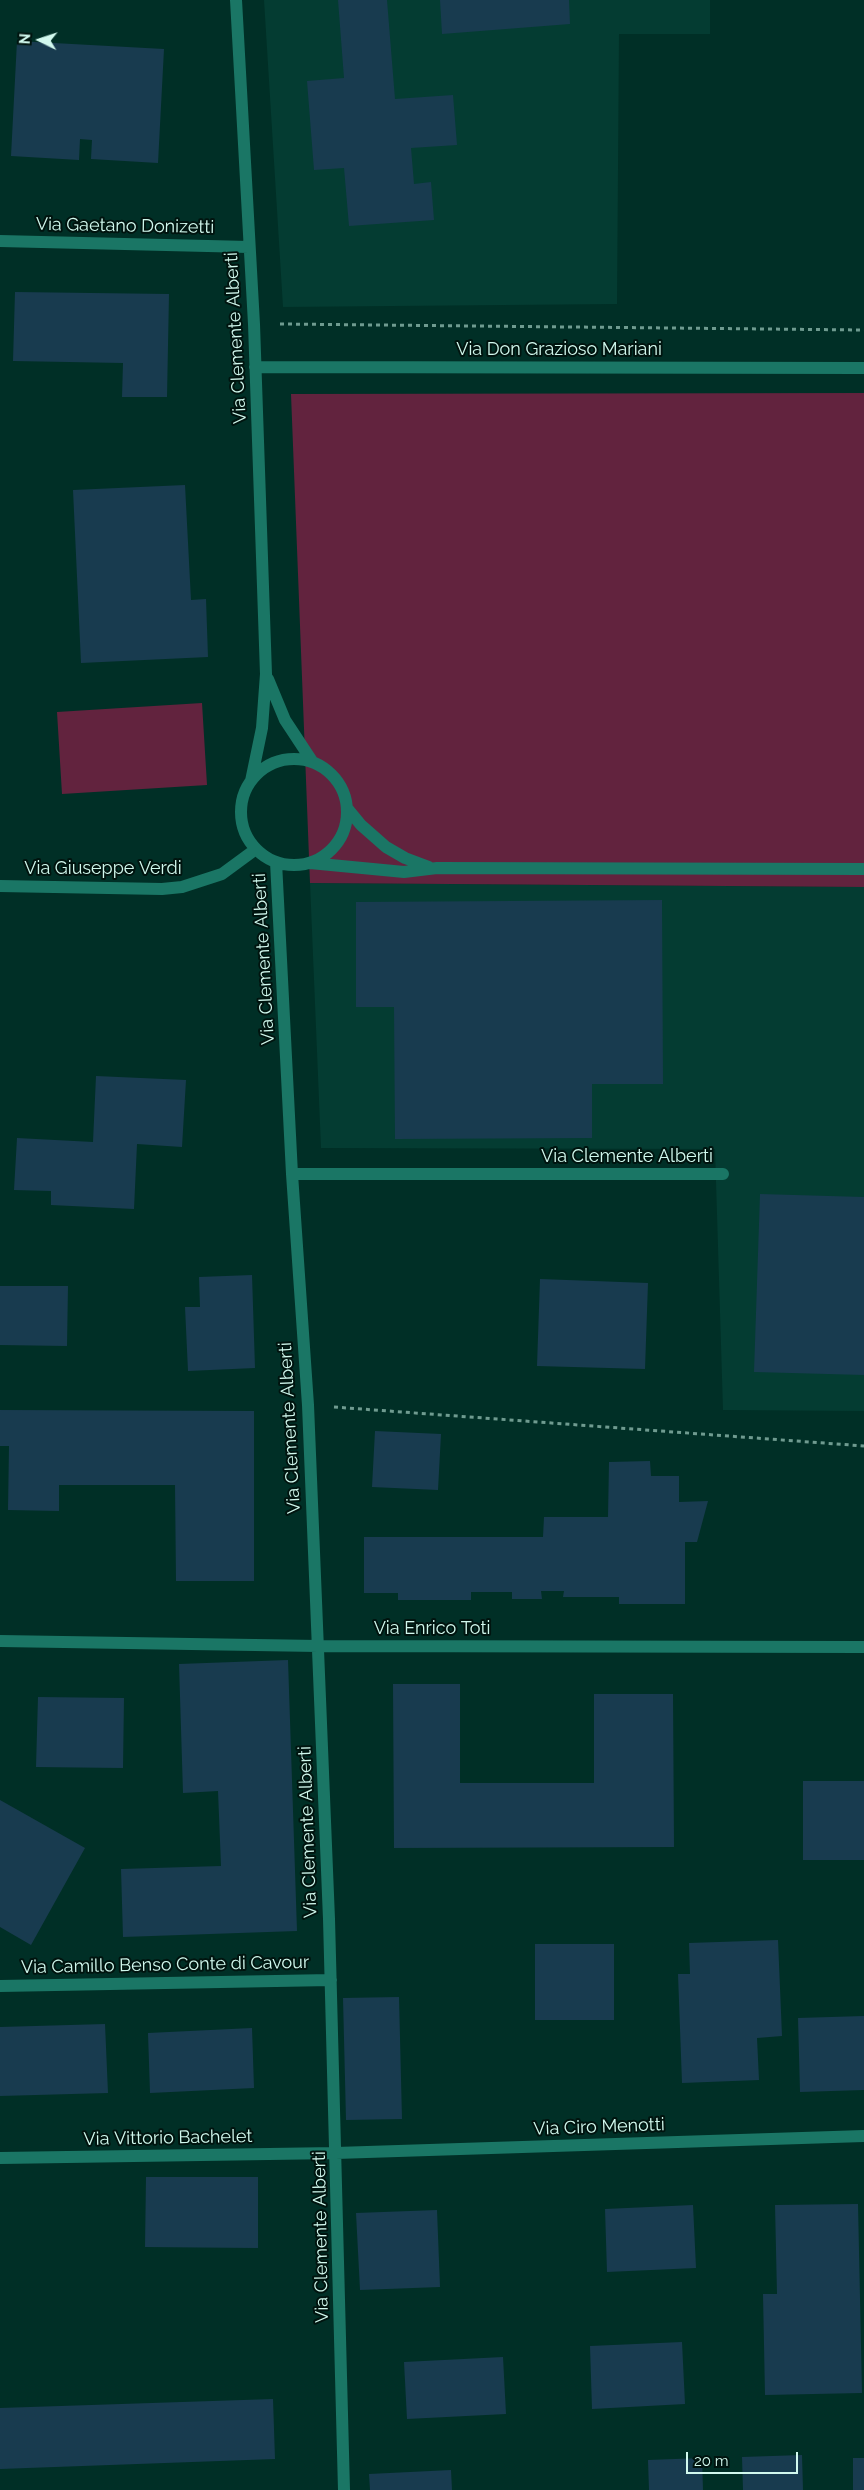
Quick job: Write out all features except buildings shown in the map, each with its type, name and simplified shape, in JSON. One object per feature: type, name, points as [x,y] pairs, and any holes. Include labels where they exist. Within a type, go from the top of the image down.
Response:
[{"type":"street","name":"Via Clemente Alberti","points":[[236,0],[254,324],[266,674],[262,728],[251,781]]},
{"type":"street","name":"Via Gaetano Donizetti","points":[[0,241],[249,247]]},
{"type":"street","name":"Via Don Grazioso Mariani","points":[[255,367],[864,368]]},
{"type":"street","name":"Via Clemente Alberti","points":[[266,674],[285,720],[312,761]]},
{"type":"street","points":[[436,868],[410,860],[386,847],[361,825],[347,808],[339,783],[327,770],[312,761],[294,758],[278,761],[262,768],[251,781],[243,795],[241,811],[246,835],[256,849],[276,862],[293,865],[310,863],[391,871],[436,868],[864,869]]},
{"type":"street","points":[[310,863],[326,855],[338,842],[345,826],[347,808]]},
{"type":"street","name":"Via Giuseppe Verdi","points":[[0,886],[162,889],[182,887],[222,874],[256,849]]},
{"type":"street","name":"Via Clemente Alberti","points":[[276,862],[292,1174],[308,1405],[331,1980],[344,2490]]},
{"type":"street","name":"Via Clemente Alberti","points":[[292,1174],[723,1174]]},
{"type":"street","name":"Via Enrico Toti","points":[[0,1641],[318,1646],[864,1647]]},
{"type":"street","name":"Via Camillo Benso Conte di Cavour","points":[[0,1986],[331,1980]]},
{"type":"street","name":"Via Ciro Menotti","points":[[336,2153],[864,2136]]},
{"type":"street","name":"Via Vittorio Bachelet","points":[[0,2158],[336,2153]]},
{"type":"path","points":[[254,324],[864,330]]},
{"type":"path","points":[[308,1405],[864,1446]]},
{"type":"shaded area","points":[[264,0],[710,0],[710,34],[619,34],[617,304],[283,307]]},
{"type":"shaded area","points":[[864,393],[864,887],[310,883],[291,394]]},
{"type":"shaded area","points":[[202,703],[207,785],[62,794],[57,712]]},
{"type":"shaded area","points":[[310,883],[864,887],[864,1411],[723,1410],[715,1149],[321,1148]]}]
